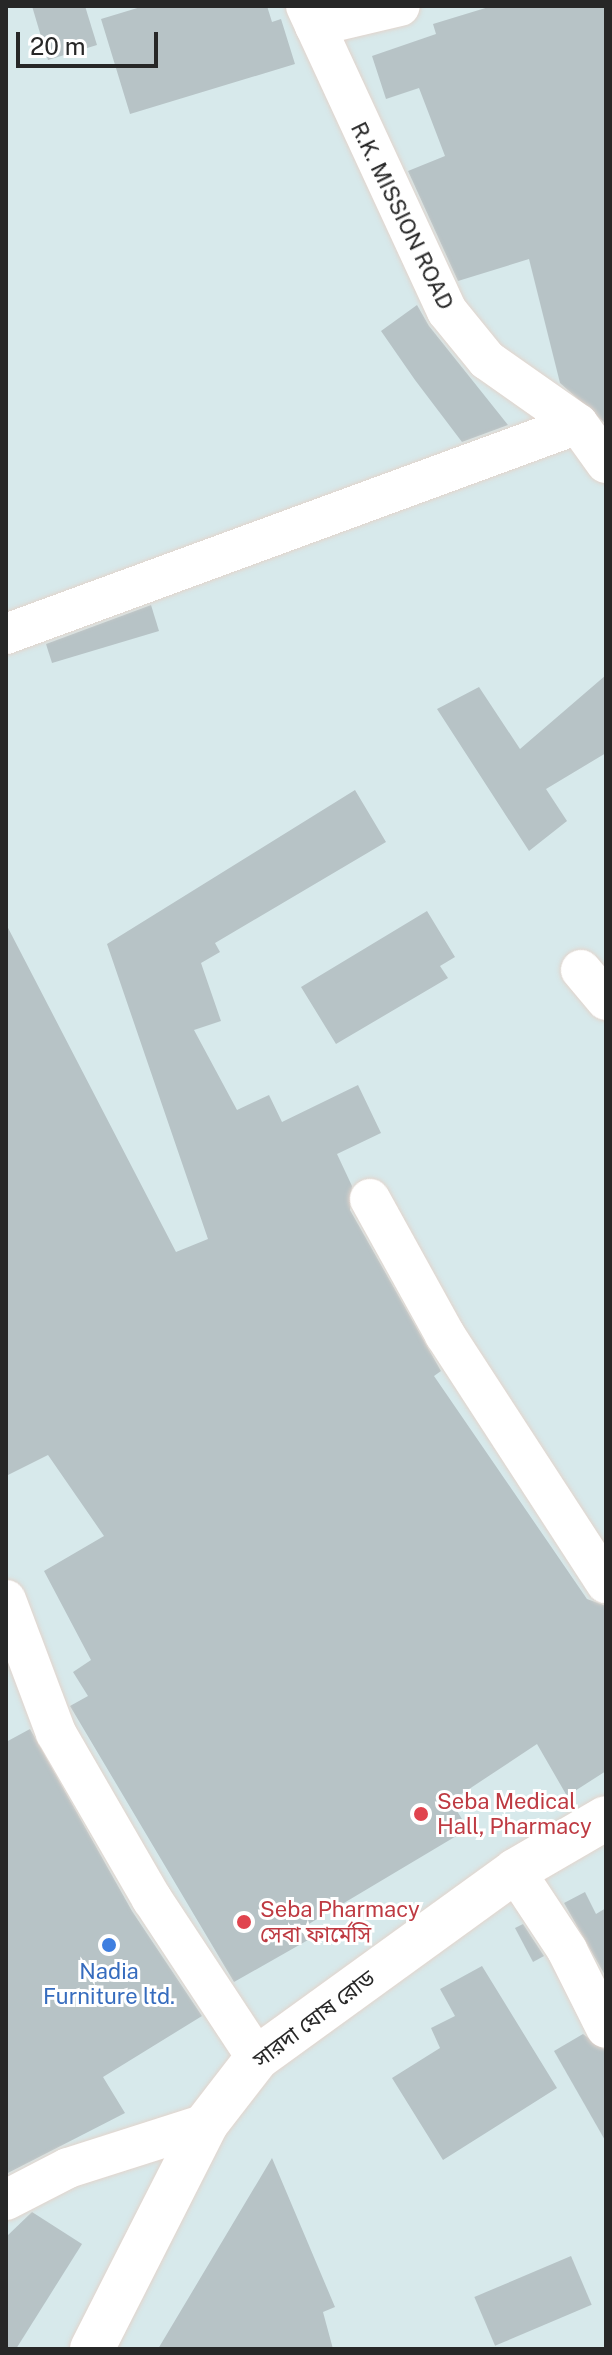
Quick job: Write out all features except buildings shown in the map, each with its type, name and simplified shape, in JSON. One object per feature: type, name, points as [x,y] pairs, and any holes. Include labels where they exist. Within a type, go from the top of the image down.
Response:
[{"type":"main road","name":"সারদা ঘোষ রোড","points":[[92,2349],[206,2124],[257,2058],[515,1871],[606,1818]]},
{"type":"street","points":[[311,16],[400,6]]},
{"type":"street","name":"R.K. MISSION ROAD","points":[[311,16],[447,311],[487,360],[578,424],[606,463]]},
{"type":"street","points":[[6,634],[578,424]]},
{"type":"street","points":[[370,1199],[445,1335],[606,1583]]},
{"type":"street","points":[[6,1600],[56,1733],[152,1899],[257,2058]]},
{"type":"street","points":[[515,1871],[567,1950],[606,2028]]},
{"type":"street","points":[[6,2200],[68,2168],[206,2124]]},
{"type":"place","name":"Seba Medical Hall, Pharmacy","points":[[421,1814]]},
{"type":"place","name":"Seba Pharmacy সেবা ফার্মেসি","points":[[244,1922]]},
{"type":"place","name":"Nadia Furniture ltd.","points":[[109,1945]]}]
